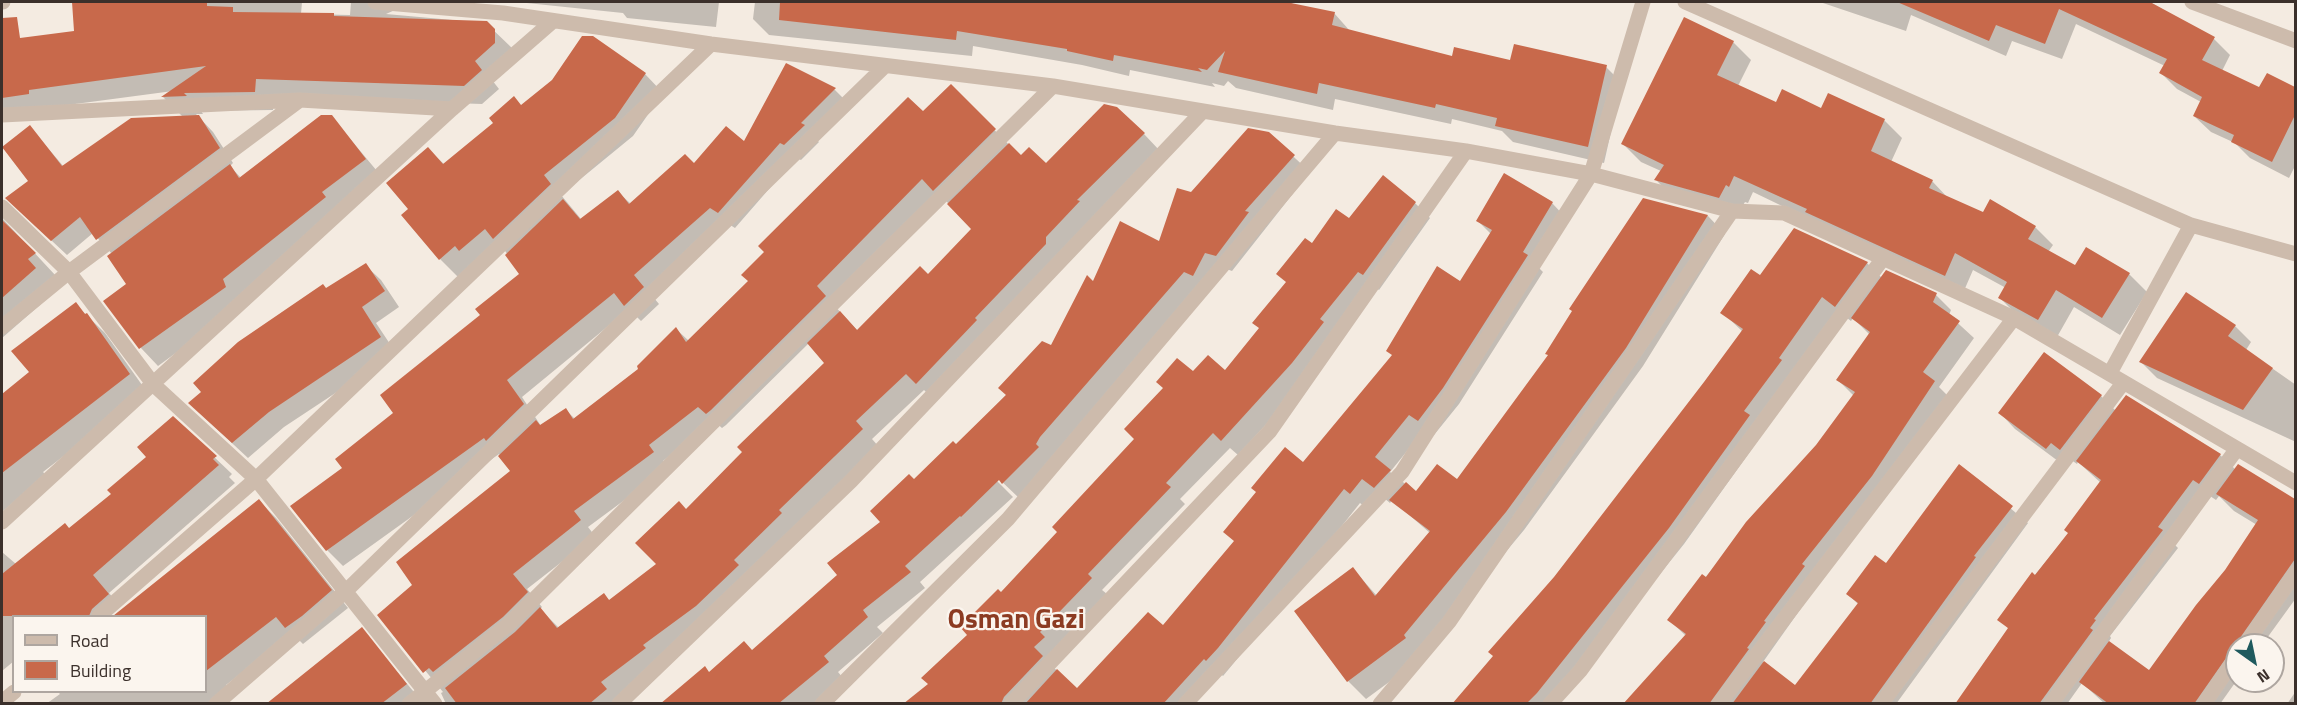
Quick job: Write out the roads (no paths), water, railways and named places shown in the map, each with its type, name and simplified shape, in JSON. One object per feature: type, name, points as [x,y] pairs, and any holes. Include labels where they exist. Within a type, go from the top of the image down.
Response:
[{"type":"street","points":[[375,2],[503,7],[553,21],[711,44],[1053,86],[1335,133],[1466,151],[1591,174],[1732,211],[1784,213],[2014,318],[2295,483]]},
{"type":"street","points":[[1185,704],[1402,472],[1591,174],[1643,2]]},
{"type":"street","points":[[1686,2],[2192,225],[2295,254]]},
{"type":"street","points":[[2192,2],[2295,41]]},
{"type":"street","points":[[2,522],[154,385],[452,109],[553,21]]},
{"type":"street","points":[[100,615],[256,479],[711,44]]},
{"type":"street","points":[[216,704],[346,590],[885,66]]},
{"type":"street","points":[[409,704],[509,624],[1053,86]]},
{"type":"street","points":[[2,115],[300,100],[452,109]]},
{"type":"street","points":[[2,327],[69,272],[300,100]]},
{"type":"street","points":[[619,704],[851,481],[1203,111]]},
{"type":"street","points":[[822,704],[1008,519],[1335,133]]},
{"type":"street","points":[[1011,704],[1270,432],[1466,151]]},
{"type":"street","points":[[2,207],[69,272],[154,385],[256,479],[435,704]]},
{"type":"street","points":[[1380,704],[1449,622],[1732,211]]},
{"type":"street","points":[[2110,373],[2192,225]]},
{"type":"street","points":[[1550,704],[1580,672],[1884,257]]},
{"type":"street","points":[[1719,704],[2014,318]]},
{"type":"street","points":[[1881,704],[2123,383]]},
{"type":"street","points":[[2051,704],[2236,450]]},
{"type":"street","points":[[2253,633],[2295,572]]},
{"type":"street","points":[[2204,704],[2225,673]]},
{"type":"district","name":"Osman Gazi","points":[[1016,621]]}]
